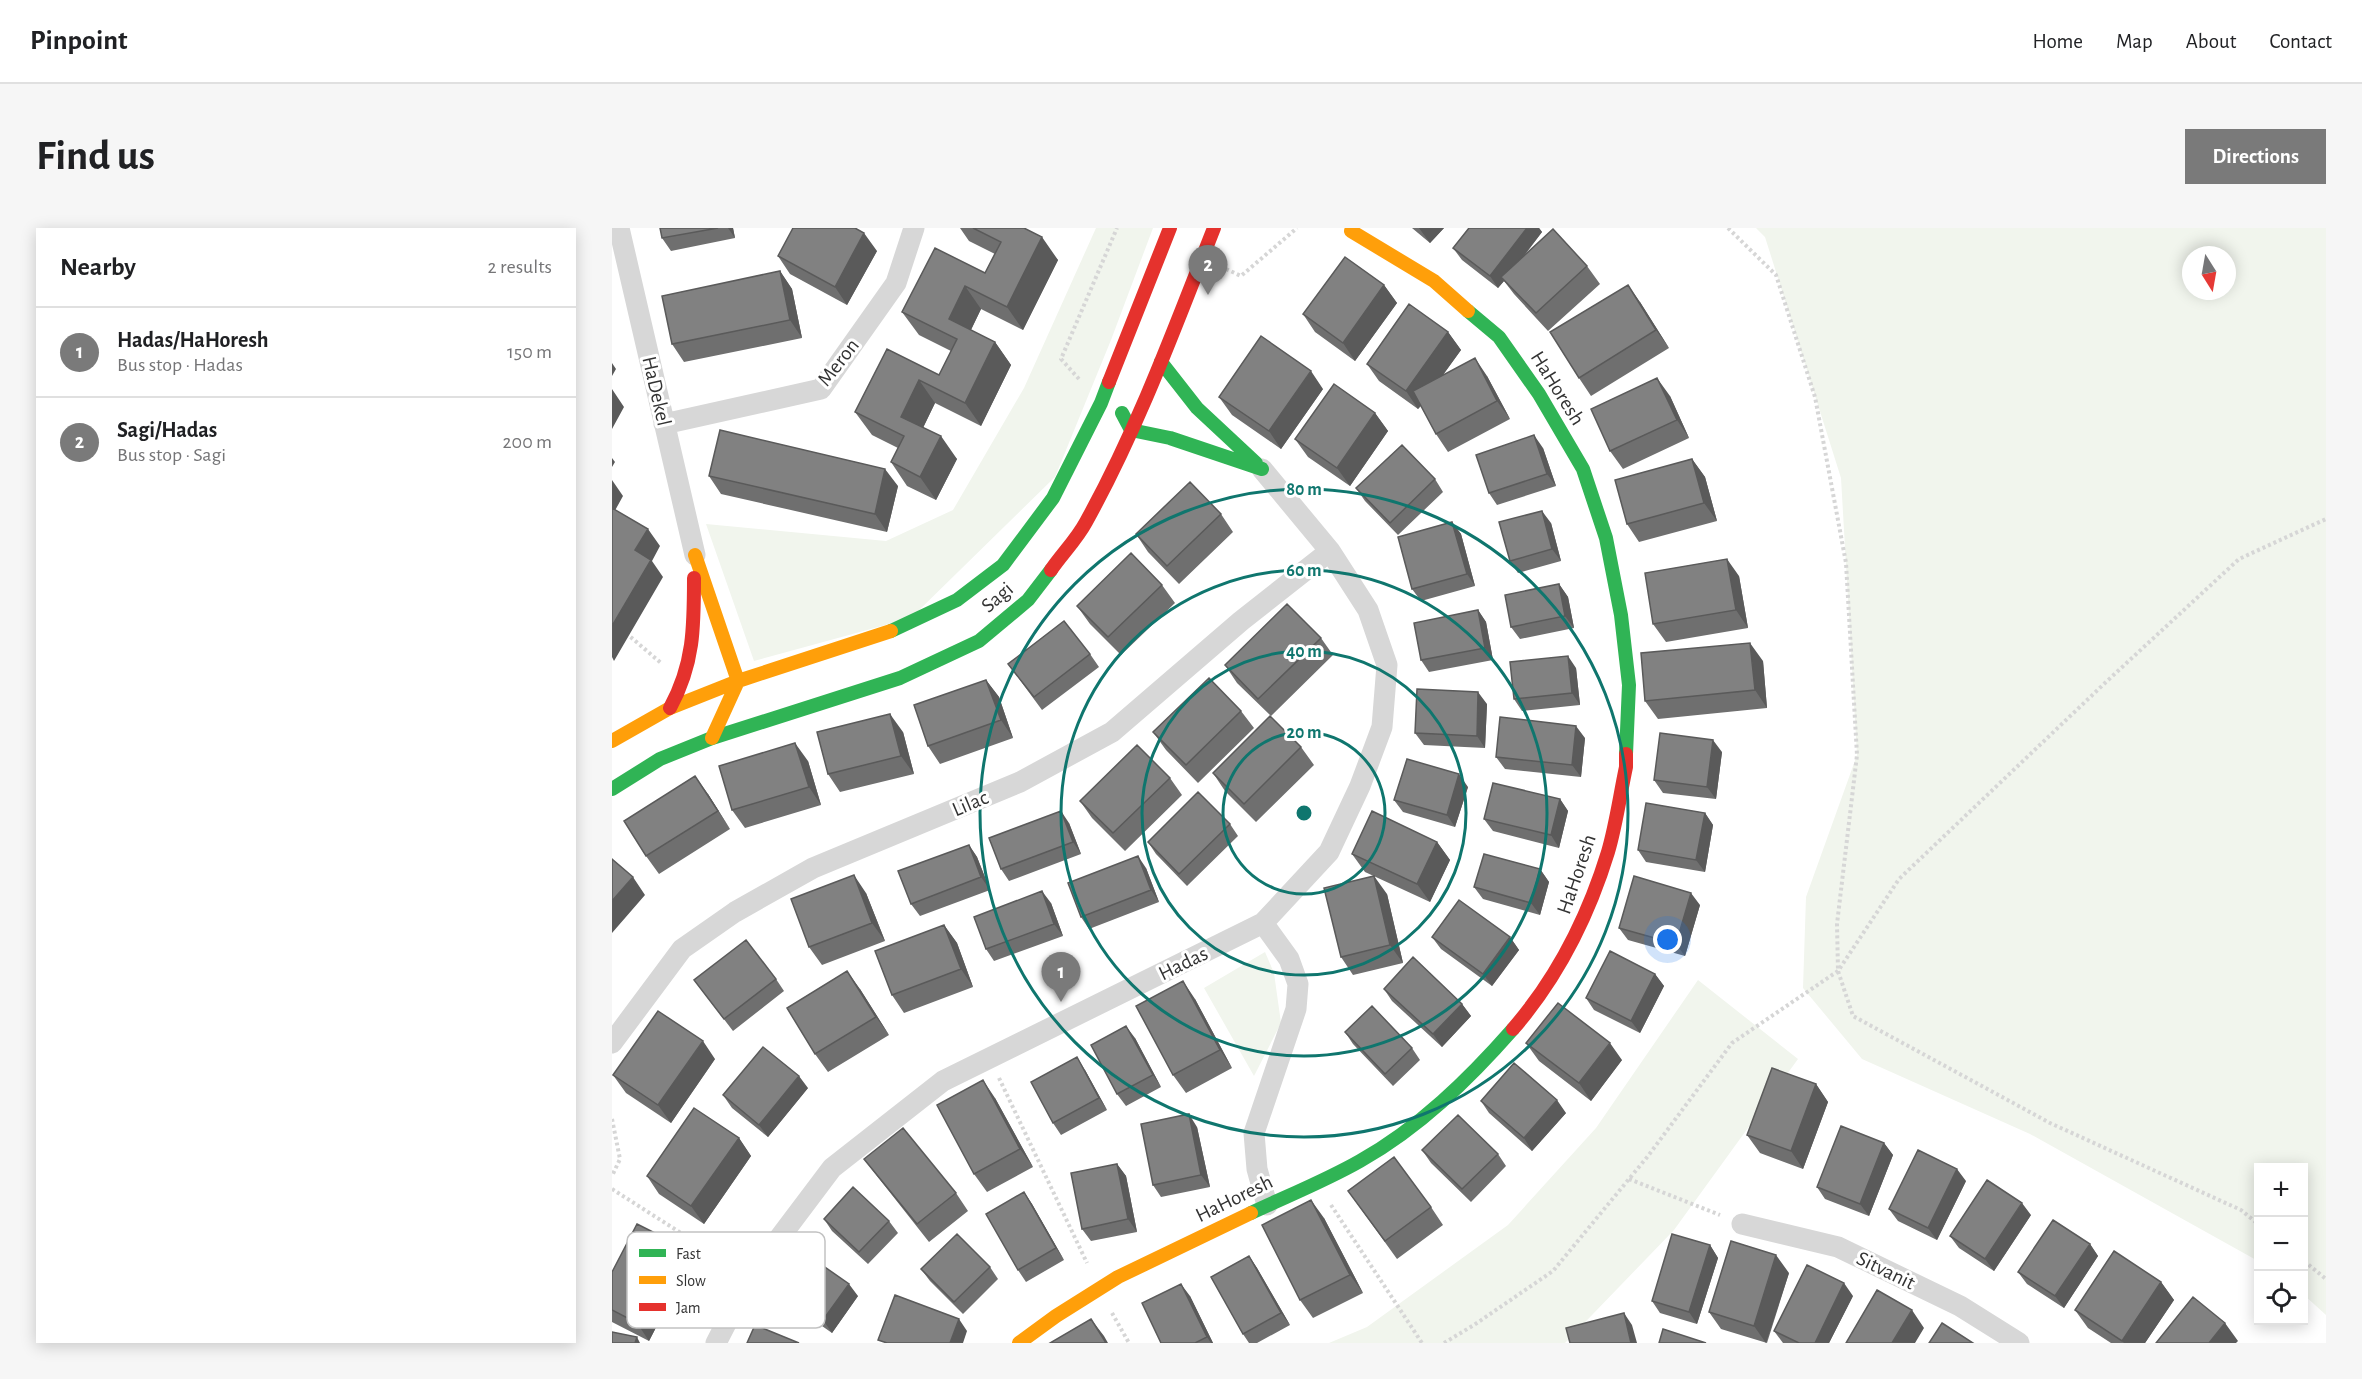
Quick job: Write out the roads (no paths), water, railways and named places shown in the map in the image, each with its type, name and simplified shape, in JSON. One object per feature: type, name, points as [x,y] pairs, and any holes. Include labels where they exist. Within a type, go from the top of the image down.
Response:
[{"type":"street","name":"HaDekel","points":[[619,228],[694,555]]},
{"type":"street","name":"Meron","points":[[664,424],[821,389],[896,283],[914,228]]},
{"type":"street","name":"Sagi","points":[[612,741],[670,708],[738,681],[881,636],[957,600],[1003,565],[1053,498],[1109,387],[1170,228]]},
{"type":"street","name":"Sagi","points":[[612,789],[660,759],[712,738],[900,678],[979,641],[1028,600],[1085,524],[1161,362],[1204,259],[1214,228]]},
{"type":"street","name":"HaHoresh","points":[[1019,1343],[1056,1316],[1118,1277],[1360,1161],[1407,1130],[1476,1071],[1526,1014],[1552,977],[1582,925],[1608,851],[1626,767],[1629,685],[1621,615],[1606,538],[1583,469],[1539,394],[1499,337],[1434,281],[1351,231]]},
{"type":"street","points":[[1161,362],[1197,408],[1262,469]]},
{"type":"street","points":[[1109,387],[1131,430],[1170,438],[1262,469]]},
{"type":"street","name":"Hadas","points":[[784,1232],[832,1168],[943,1081],[1263,923],[1329,852],[1360,786],[1382,727],[1387,664],[1368,610],[1330,551],[1262,469]]},
{"type":"street","name":"Lilac","points":[[612,1043],[682,948],[735,912],[813,868],[1020,782],[1112,732],[1241,621],[1330,551]]},
{"type":"street","points":[[694,555],[738,681],[712,738]]},
{"type":"street","points":[[670,708],[682,688],[690,664],[694,616],[694,555]]},
{"type":"street","points":[[1263,923],[1290,959],[1298,984],[1296,1009],[1254,1133],[1257,1169],[1267,1204]]},
{"type":"street","name":"Sitvanit","points":[[1742,1224],[1838,1247],[1960,1305],[2019,1343]]},
{"type":"street","name":"Hadas","points":[[716,1343],[724,1328]]},
{"type":"place","name":"Sagi/Hadas","points":[[1208,295]]},
{"type":"place","name":"Hadas/HaHoresh","points":[[1061,1002]]}]
